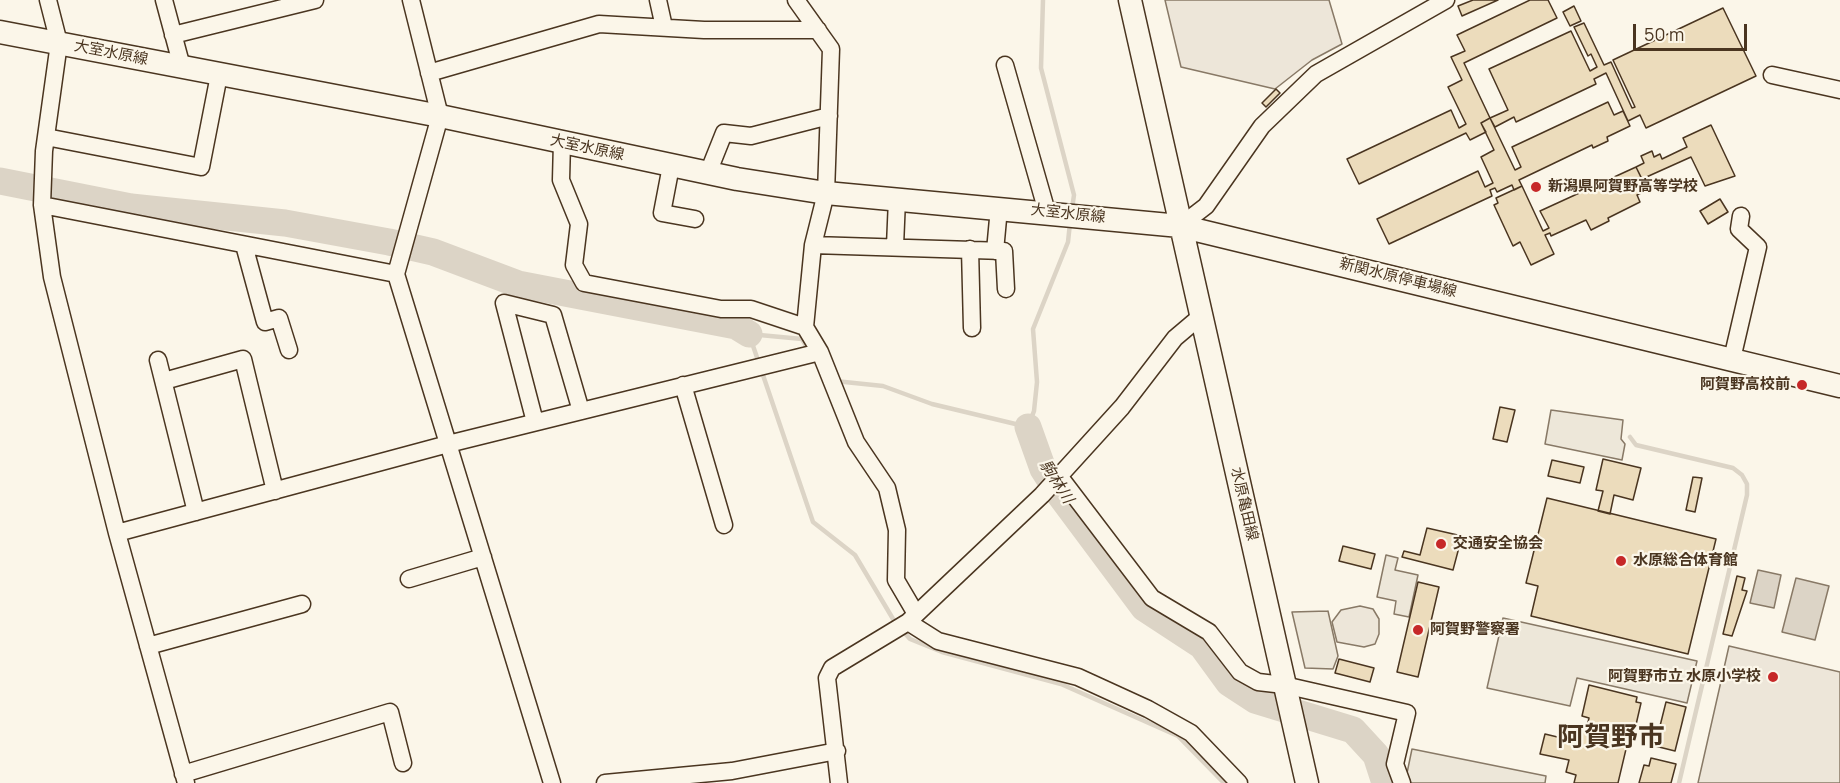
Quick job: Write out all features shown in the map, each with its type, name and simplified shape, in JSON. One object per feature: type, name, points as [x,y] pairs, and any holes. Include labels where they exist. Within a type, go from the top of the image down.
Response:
[{"type":"main road","points":[[1130,0],[1180,226]]},
{"type":"main road","name":"大室水原線","points":[[0,32],[440,116],[671,166],[826,193],[1180,226]]},
{"type":"main road","name":"水原亀田線","points":[[1180,226],[1307,783]]},
{"type":"main road","name":"新関水原停車場線","points":[[1180,226],[1840,386]]},
{"type":"street","points":[[48,0],[59,43],[46,137],[42,205],[52,278],[117,533],[184,778],[390,712],[403,763]]},
{"type":"street","points":[[164,0],[182,67]]},
{"type":"street","points":[[173,35],[315,0]]},
{"type":"street","points":[[411,0],[440,116],[396,274],[552,783]]},
{"type":"street","points":[[658,0],[664,27]]},
{"type":"street","points":[[796,0],[831,49],[826,193],[813,245],[805,327],[820,352],[856,442],[887,488],[897,530],[896,580],[912,618],[938,641],[1078,677],[1148,710],[1191,733],[1239,783]]},
{"type":"street","points":[[1180,226],[1206,206],[1262,126],[1316,74],[1446,0]]},
{"type":"street","points":[[429,74],[599,24],[818,30]]},
{"type":"street","points":[[1005,65],[1047,212]]},
{"type":"street","points":[[46,137],[201,167],[219,75]]},
{"type":"street","points":[[1772,75],[1840,90]]},
{"type":"street","points":[[708,173],[724,133],[751,136],[829,116]]},
{"type":"street","points":[[562,142],[561,180],[579,224],[574,265],[584,283],[722,309],[751,309],[805,327]]},
{"type":"street","points":[[671,166],[662,213],[695,219]]},
{"type":"street","points":[[895,246],[897,199]]},
{"type":"street","points":[[42,205],[396,274]]},
{"type":"street","points":[[995,251],[999,208]]},
{"type":"street","points":[[1732,360],[1758,246],[1739,229],[1741,216]]},
{"type":"street","points":[[244,245],[265,322],[279,318],[289,350]]},
{"type":"street","points":[[813,245],[1004,251],[1006,289]]},
{"type":"street","points":[[970,249],[972,328]]},
{"type":"street","points":[[535,422],[504,303],[553,315],[581,411]]},
{"type":"street","points":[[839,783],[827,678],[832,668],[912,618],[1042,495],[1122,407],[1175,338],[1202,316]]},
{"type":"street","points":[[117,533],[448,444],[820,352]]},
{"type":"street","points":[[164,381],[243,359],[275,490]]},
{"type":"street","points":[[158,360],[196,512]]},
{"type":"street","points":[[683,385],[724,525]]},
{"type":"street","points":[[1060,477],[1152,598],[1209,632],[1240,672],[1258,682],[1285,690],[1407,713],[1395,764],[1402,783]]},
{"type":"street","points":[[410,579],[483,557]]},
{"type":"street","points":[[148,646],[302,604]]},
{"type":"street","points":[[605,783],[732,771],[837,752]]},
{"type":"shaded area","points":[[1165,0],[1329,0],[1342,44],[1312,60],[1275,89],[1181,67]]},
{"type":"shaded area","points":[[1551,410],[1623,420],[1621,439],[1625,444],[1622,460],[1545,444]]},
{"type":"shaded area","points":[[1386,555],[1398,558],[1395,570],[1418,575],[1409,617],[1394,614],[1396,601],[1377,597]]},
{"type":"shaded area","points":[[1758,570],[1781,575],[1774,608],[1750,603]]},
{"type":"shaded area","points":[[1796,578],[1829,586],[1815,640],[1782,632]]},
{"type":"shaded area","points":[[1360,606],[1373,609],[1379,619],[1379,634],[1375,644],[1364,647],[1337,642],[1332,622],[1341,610]]},
{"type":"shaded area","points":[[1328,611],[1338,656],[1333,669],[1305,668],[1292,612]]},
{"type":"shaded area","points":[[1503,618],[1697,661],[1687,703],[1577,678],[1570,706],[1487,688]]},
{"type":"shaded area","points":[[1729,646],[1840,672],[1840,783],[1698,783]]},
{"type":"shaded area","points":[[1412,749],[1546,776],[1545,783],[1411,783],[1407,773]]},
{"type":"building","points":[[1473,0],[1498,0],[1462,16],[1458,6]]},
{"type":"building","points":[[1530,0],[1548,0],[1557,18],[1464,63],[1490,118],[1481,123],[1486,132],[1470,140],[1466,133],[1359,184],[1347,159],[1451,110],[1459,128],[1466,124],[1448,87],[1462,80],[1451,57],[1465,51],[1457,35]]},
{"type":"building","points":[[1574,6],[1581,21],[1570,26],[1563,12]]},
{"type":"building","points":[[1723,8],[1756,76],[1646,128],[1640,115],[1628,121],[1606,73],[1594,79],[1596,84],[1516,122],[1514,117],[1495,127],[1490,118],[1508,110],[1489,69],[1571,31],[1590,71],[1597,67],[1591,54],[1588,56],[1574,27],[1584,23],[1604,65],[1611,62],[1632,108],[1635,107],[1613,60]]},
{"type":"building","points":[[1276,89],[1280,93],[1266,107],[1262,103]]},
{"type":"building","points":[[1608,102],[1614,115],[1623,111],[1630,126],[1607,137],[1608,141],[1593,148],[1592,145],[1519,180],[1522,186],[1514,190],[1512,185],[1497,192],[1495,188],[1490,190],[1492,196],[1389,244],[1377,219],[1478,171],[1485,187],[1493,183],[1481,157],[1494,150],[1481,123],[1490,118],[1515,170],[1521,167],[1512,147]]},
{"type":"building","points":[[1711,125],[1735,176],[1705,186],[1691,157],[1642,179],[1636,167],[1644,163],[1641,156],[1652,151],[1654,157],[1660,154],[1662,159],[1687,147],[1683,138]]},
{"type":"building","points":[[1636,167],[1647,190],[1637,195],[1640,202],[1608,218],[1609,221],[1591,230],[1586,220],[1551,236],[1550,233],[1545,235],[1554,254],[1531,265],[1520,242],[1513,246],[1494,205],[1498,203],[1496,198],[1522,186],[1543,231],[1549,228],[1540,211]]},
{"type":"building","points":[[1720,199],[1728,212],[1708,224],[1700,211]]},
{"type":"building","points":[[1500,407],[1515,410],[1507,442],[1493,439]]},
{"type":"building","points":[[1603,459],[1641,468],[1633,500],[1614,495],[1610,514],[1598,511],[1603,491],[1596,490]]},
{"type":"building","points":[[1552,460],[1584,467],[1580,483],[1548,476]]},
{"type":"building","points":[[1693,477],[1702,478],[1695,512],[1686,510]]},
{"type":"building","name":"水原総合体育館","points":[[1547,498],[1716,539],[1688,654],[1531,616],[1538,586],[1526,583]]},
{"type":"building","name":"交通安全協会","points":[[1427,528],[1462,536],[1453,570],[1402,557],[1404,551],[1420,555]]},
{"type":"building","points":[[1343,546],[1375,554],[1371,569],[1339,561]]},
{"type":"building","points":[[1737,576],[1745,578],[1742,590],[1747,591],[1732,636],[1723,634]]},
{"type":"building","name":"阿賀野警察署","points":[[1418,582],[1439,587],[1418,677],[1397,672]]},
{"type":"building","points":[[1339,659],[1374,668],[1370,682],[1335,673]]},
{"type":"building","points":[[1589,685],[1637,697],[1636,702],[1641,703],[1635,729],[1631,728],[1618,783],[1574,783],[1576,775],[1566,772],[1569,760],[1540,754],[1545,734],[1574,741],[1577,729],[1586,731],[1589,718],[1582,716]]},
{"type":"building","points":[[1666,702],[1686,707],[1675,751],[1655,746]]},
{"type":"building","points":[[1651,758],[1676,764],[1671,783],[1639,783],[1644,765],[1649,766]]},
{"type":"waterway","name":"駒林川","points":[[1043,0],[1041,68],[1074,195],[1072,209]]},
{"type":"waterway","points":[[0,181],[131,207],[285,223],[389,242],[433,252],[518,284],[736,326],[749,334]]},
{"type":"waterway","name":"駒林川","points":[[835,381],[883,386],[932,404],[1028,427],[1034,411],[1037,382],[1033,329],[1068,242],[1070,223]]},
{"type":"waterway","points":[[809,351],[802,339],[749,334],[813,522],[855,555],[896,624]]},
{"type":"waterway","name":"駒林川","points":[[1028,427],[1043,469],[1059,494],[1144,608],[1202,646],[1229,683],[1255,700],[1353,730],[1376,755],[1385,783]]},
{"type":"waterway","points":[[1630,437],[1636,445],[1733,468],[1742,475],[1747,484],[1747,495],[1679,783]]},
{"type":"waterway","points":[[902,630],[910,639],[942,652],[1061,684],[1178,736],[1224,783]]},
{"type":"place","name":"新潟県阿賀野高等学校","points":[[1536,187]]},
{"type":"place","name":"阿賀野高校前","points":[[1802,385]]},
{"type":"place","name":"交通安全協会","points":[[1441,544]]},
{"type":"place","name":"水原総合体育館","points":[[1621,561]]},
{"type":"place","name":"阿賀野警察署","points":[[1418,630]]},
{"type":"place","name":"阿賀野市立 水原小学校","points":[[1773,677]]},
{"type":"district","name":"阿賀野市","points":[[1611,738]]}]
